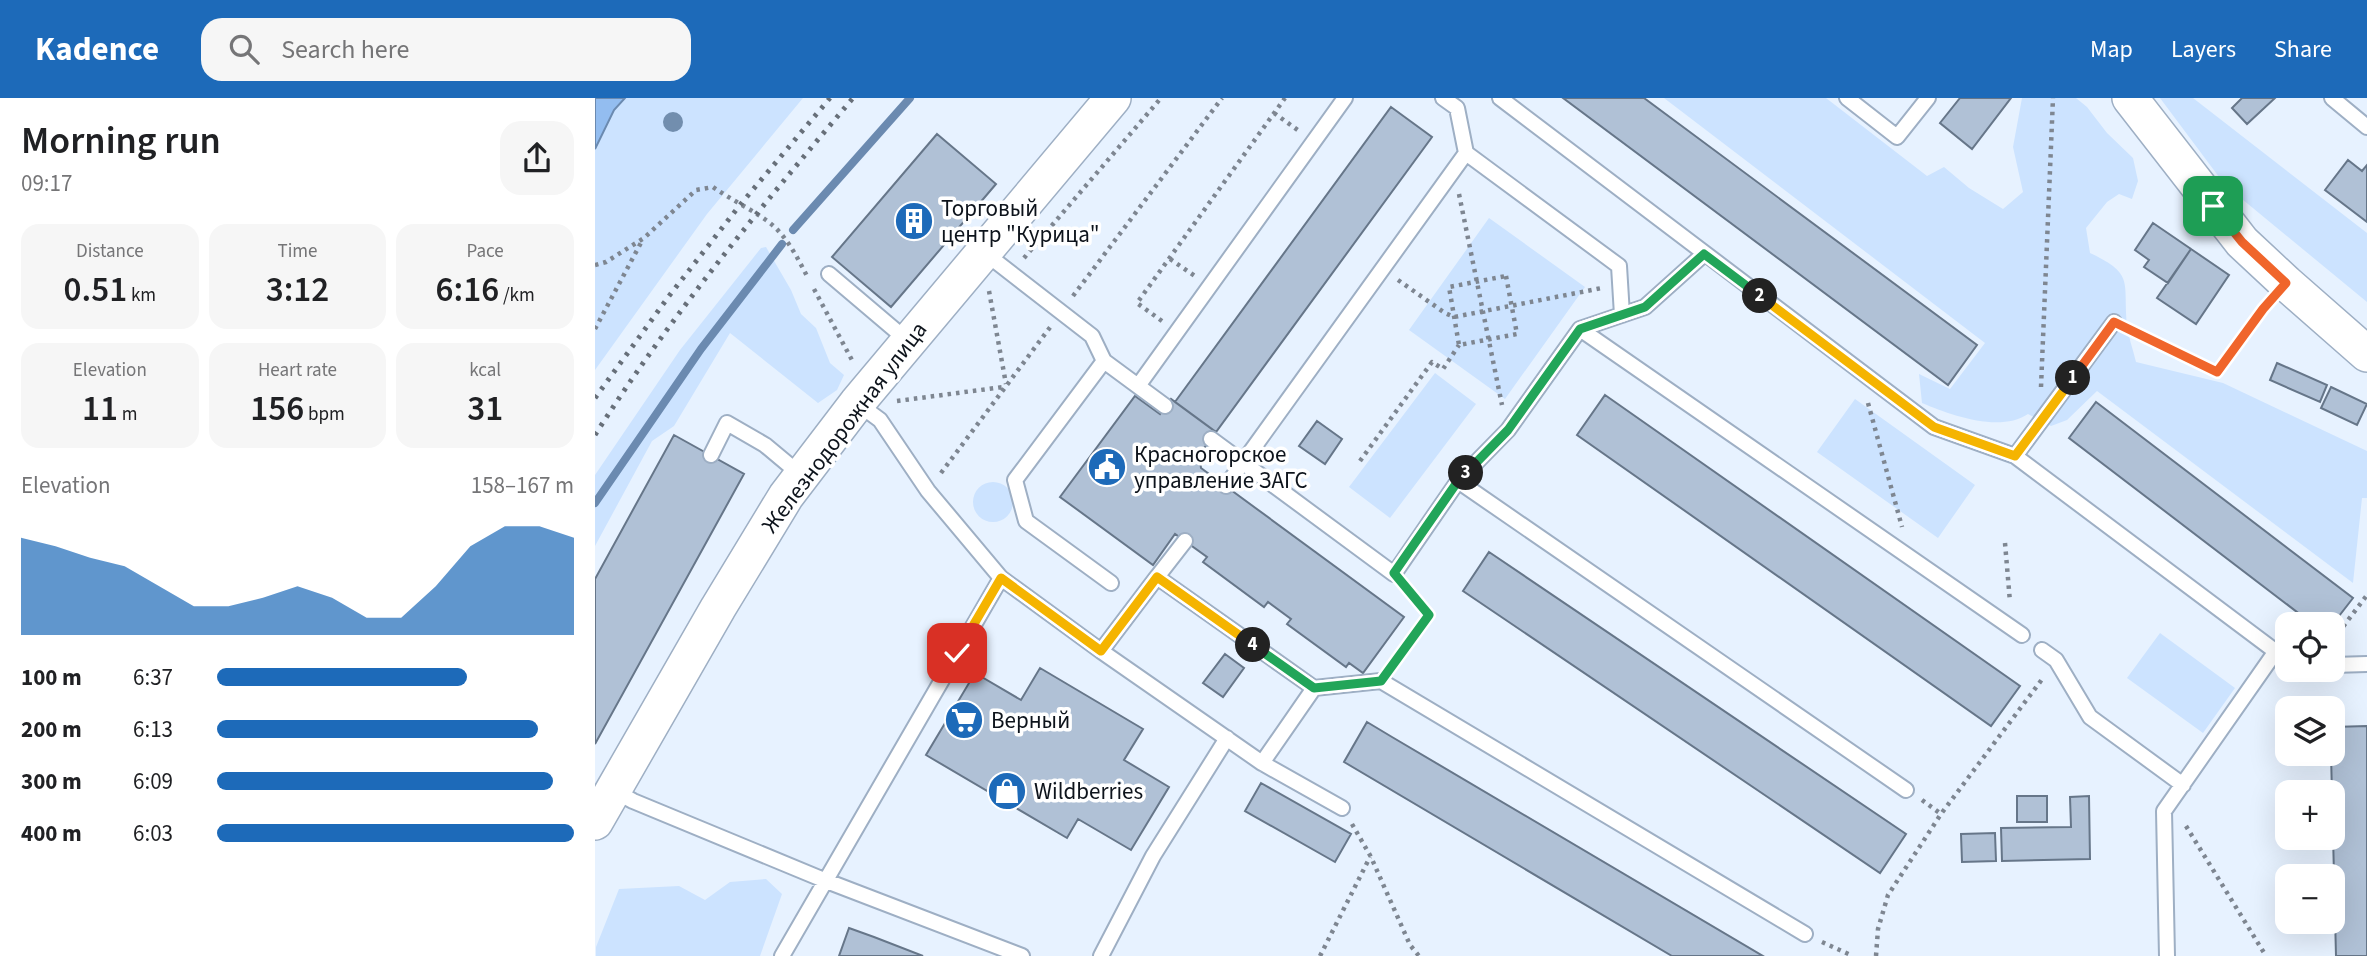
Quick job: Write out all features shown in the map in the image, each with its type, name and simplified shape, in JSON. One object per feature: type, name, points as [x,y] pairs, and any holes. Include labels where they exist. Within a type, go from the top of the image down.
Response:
[{"type":"street","name":"Железнодорожная улица","points":[[601,809],[767,525],[802,476],[908,341],[994,260],[1113,98]]},
{"type":"street","points":[[2130,98],[2235,233],[2286,283],[2367,354]]},
{"type":"lane","points":[[1138,386],[1345,98]]},
{"type":"lane","points":[[1443,98],[1457,108],[1466,153],[1619,265],[1622,315]]},
{"type":"lane","points":[[1500,98],[1934,427],[2015,456],[2275,651]]},
{"type":"lane","points":[[1847,98],[1897,138],[1928,98]]},
{"type":"lane","points":[[2332,98],[2367,127]]},
{"type":"lane","points":[[1226,486],[1466,153]]},
{"type":"lane","points":[[1210,439],[1394,573],[1458,481],[1508,430],[1580,329],[1645,307],[1704,254]]},
{"type":"lane","points":[[994,260],[1091,336],[1104,361],[1165,406]]},
{"type":"lane","points":[[829,274],[908,341]]},
{"type":"lane","points":[[2015,456],[2114,322]]},
{"type":"lane","points":[[1580,329],[2017,632]]},
{"type":"lane","points":[[1104,361],[1015,480],[1026,521],[1111,583]]},
{"type":"lane","points":[[857,403],[880,419],[928,491],[1001,578],[1262,762],[1342,808]]},
{"type":"lane","points":[[711,455],[727,423],[765,445],[802,476]]},
{"type":"lane","points":[[1458,481],[1906,790]]},
{"type":"lane","points":[[1101,651],[1185,541]]},
{"type":"lane","points":[[1157,577],[1314,688],[1381,681],[1805,934]]},
{"type":"lane","points":[[782,956],[1001,578]]},
{"type":"lane","points":[[2042,650],[2056,660],[2090,717],[2183,785]]},
{"type":"lane","points":[[2167,956],[2164,811],[2275,664]]},
{"type":"lane","points":[[2345,665],[2367,664]]},
{"type":"lane","points":[[1262,762],[1314,688]]},
{"type":"lane","points":[[1101,956],[1153,856],[1227,738]]},
{"type":"lane","points":[[601,809],[646,807],[824,880],[1022,956]]},
{"type":"path","points":[[994,260],[1026,257],[1161,98]]},
{"type":"path","points":[[1177,332],[1137,303],[1285,98]]},
{"type":"path","points":[[2040,423],[2053,98]]},
{"type":"path","points":[[1274,113],[1314,142]]},
{"type":"path","points":[[1455,169],[1487,339],[1508,430]]},
{"type":"path","points":[[595,265],[606,262],[644,238],[696,190],[713,187],[767,220],[792,248],[856,368]]},
{"type":"path","points":[[595,329],[644,238]]},
{"type":"path","points":[[1170,258],[1209,287]]},
{"type":"path","points":[[1383,269],[1454,317],[1620,285]]},
{"type":"path","points":[[1360,461],[1432,362],[1443,369],[1459,345],[1449,287],[1506,276],[1517,334],[1459,345]]},
{"type":"path","points":[[2114,322],[2217,372],[2263,309],[2286,283]]},
{"type":"path","points":[[895,401],[1005,386],[989,290]]},
{"type":"path","points":[[1873,381],[1866,394],[1905,538],[1898,549]]},
{"type":"path","points":[[2005,543],[2017,632]]},
{"type":"path","points":[[1381,681],[1429,615],[1394,573]]},
{"type":"path","points":[[2345,624],[2367,595]]},
{"type":"path","points":[[1876,956],[1878,929],[1888,895],[1941,814],[2056,660]]},
{"type":"path","points":[[2171,802],[2266,956]]},
{"type":"path","points":[[1342,808],[1371,857],[1410,945],[1419,956]]},
{"type":"path","points":[[1320,956],[1371,857]]},
{"type":"path","points":[[1805,934],[1853,956]]},
{"type":"shaded area","points":[[625,98],[803,98],[707,214],[595,370],[595,149],[614,110]]},
{"type":"shaded area","points":[[1664,98],[1826,98],[1927,176],[1944,167],[1969,188],[2003,209],[2023,192],[2013,147],[2022,98],[2076,98],[2133,158],[2138,181],[2132,199],[2119,194],[2107,202],[2086,228],[2090,253],[2114,267],[2124,281],[2128,329],[2136,362],[2223,383],[2367,451],[2367,498],[2362,498],[2353,583],[2097,391],[2067,420],[2051,426],[2028,414],[2004,422],[1990,422],[1960,417],[1922,403],[1919,374],[1950,389],[1985,343]]},
{"type":"shaded area","points":[[2160,98],[2193,98],[2367,233],[2367,302],[2225,185]]},
{"type":"shaded area","points":[[1489,218],[1585,287],[1505,399],[1409,330]]},
{"type":"shaded area","points":[[766,247],[791,290],[801,314],[816,328],[830,363],[844,375],[837,390],[818,403],[730,333],[674,426],[652,441],[595,546],[595,475],[680,350],[761,248]]},
{"type":"shaded area","points":[[1435,373],[1476,404],[1390,518],[1349,487]]},
{"type":"shaded area","points":[[1855,399],[1975,485],[1938,538],[1817,452]]},
{"type":"shaded area","points":[[993,482],[1007,488],[1013,502],[1007,516],[993,522],[979,516],[973,502],[979,488]]},
{"type":"shaded area","points":[[2160,633],[2235,688],[2203,733],[2127,678]]},
{"type":"shaded area","points":[[766,879],[782,894],[760,956],[596,956],[596,947],[619,889],[679,886],[705,900],[730,882]]},
{"type":"water","points":[[595,98],[625,98],[614,110],[595,149]]},
{"type":"building","points":[[1563,98],[1644,98],[1977,345],[1948,385]]},
{"type":"building","points":[[1960,98],[2011,98],[1972,149],[1940,123]]},
{"type":"building","points":[[2242,98],[2275,98],[2247,124],[2232,108]]},
{"type":"building","points":[[1391,107],[1432,137],[1216,432],[1175,402]]},
{"type":"building","name":"Торговый центр \"Курица\"","points":[[937,134],[996,184],[891,307],[832,257]]},
{"type":"building","points":[[2348,160],[2362,171],[2367,165],[2367,222],[2325,190]]},
{"type":"building","points":[[2153,223],[2191,249],[2168,283],[2144,267],[2149,260],[2135,250]]},
{"type":"building","points":[[2191,249],[2229,275],[2196,324],[2157,298]]},
{"type":"building","points":[[2277,363],[2327,385],[2320,402],[2270,380]]},
{"type":"building","points":[[2331,387],[2367,404],[2357,425],[2321,408]]},
{"type":"building","points":[[1605,395],[2020,686],[1991,726],[1577,435]]},
{"type":"building","points":[[1135,396],[1160,414],[1171,399],[1216,432],[1199,455],[1201,468],[1404,617],[1363,673],[1349,663],[1346,667],[1287,624],[1291,619],[1268,602],[1264,607],[1203,562],[1207,557],[1175,534],[1153,565],[1060,497]]},
{"type":"building","points":[[2096,402],[2353,598],[2342,612],[2297,612],[2069,438]]},
{"type":"building","points":[[1317,421],[1342,439],[1325,464],[1299,446]]},
{"type":"building","points":[[674,435],[744,474],[595,744],[595,579]]},
{"type":"building","points":[[1489,552],[1906,834],[1880,873],[1463,591]]},
{"type":"building","points":[[1225,654],[1244,668],[1223,697],[1203,683]]},
{"type":"building","points":[[1040,668],[1143,729],[1124,760],[1169,787],[1131,850],[1078,819],[1067,838],[926,755],[975,673],[1021,700]]},
{"type":"building","points":[[1367,722],[1763,956],[1672,956],[1344,762]]},
{"type":"building","points":[[2367,726],[2367,956],[2336,956],[2335,934],[2345,934],[2345,864],[2334,864],[2333,850],[2345,850],[2345,780],[2332,780],[2331,766],[2345,766],[2345,727]]},
{"type":"building","points":[[1261,783],[1351,834],[1335,862],[1245,811]]},
{"type":"building","points":[[2017,796],[2047,796],[2047,822],[2017,822]]},
{"type":"building","points":[[2089,796],[2090,859],[2002,861],[2001,828],[2071,827],[2070,797]]},
{"type":"building","points":[[1995,833],[1996,861],[1962,862],[1961,834]]},
{"type":"building","points":[[849,928],[874,937],[923,956],[839,956]]},
{"type":"waterway","points":[[793,230],[910,98]]},
{"type":"waterway","points":[[595,503],[701,349],[782,244]]},
{"type":"railway","points":[[595,398],[669,296],[740,205],[830,98]]},
{"type":"railway","points":[[595,435],[686,304],[853,98]]},
{"type":"place","name":"Торговый центр \"Курица\"","points":[[914,221]]},
{"type":"place","name":"Красногорское управление ЗАГС","points":[[1107,467]]},
{"type":"place","name":"Верный","points":[[964,720]]},
{"type":"place","name":"Wildberries","points":[[1007,791]]},
{"type":"route","points":[[957,653],[1001,578],[1101,651],[1157,577],[1314,688],[1381,681],[1429,615],[1394,573],[1458,481],[1508,430],[1580,329],[1645,307],[1704,254],[1934,427],[2015,456],[2114,322],[2217,372],[2263,309],[2286,283],[2242,242],[2213,206]]}]
